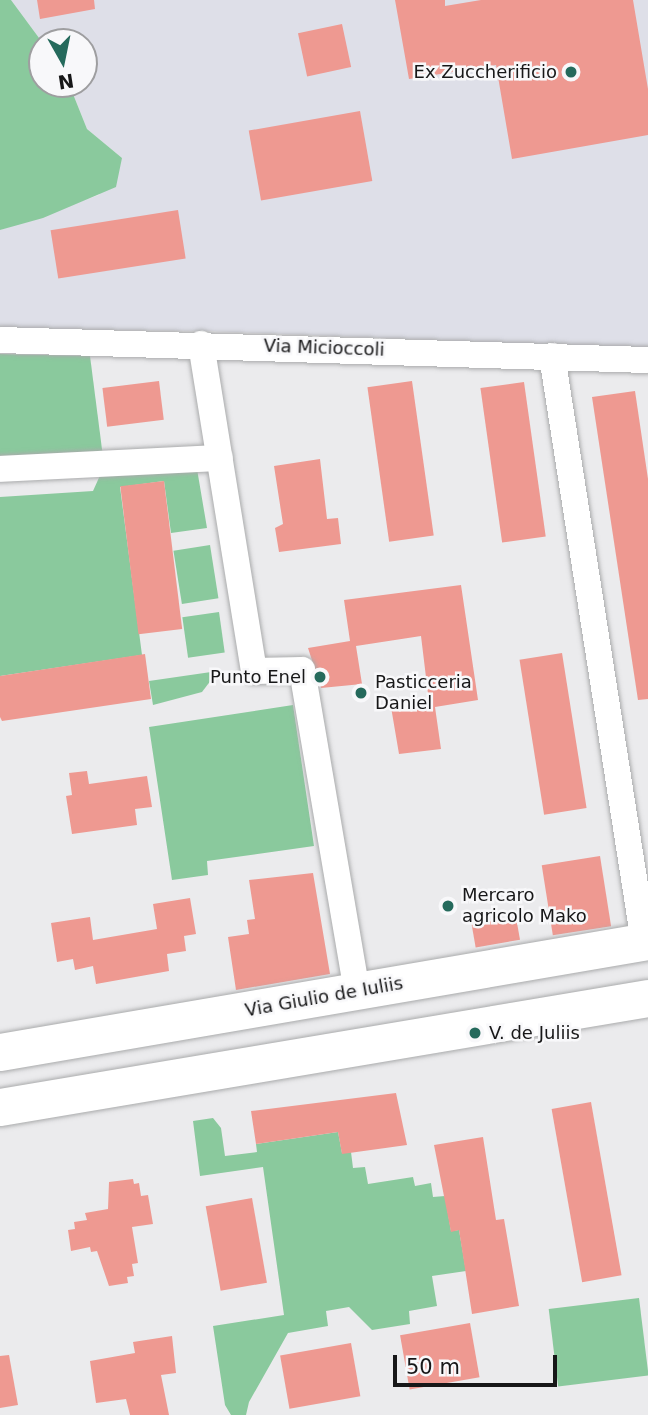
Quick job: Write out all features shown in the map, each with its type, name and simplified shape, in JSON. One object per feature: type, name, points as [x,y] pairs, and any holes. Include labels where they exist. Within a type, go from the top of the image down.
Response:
[{"type":"main road","name":"Via Giulio de Iuliis","points":[[0,1052],[646,942]]},
{"type":"main road","points":[[0,1107],[648,998]]},
{"type":"street","name":"Via Micioccoli","points":[[0,340],[201,344],[648,360]]},
{"type":"street","points":[[201,344],[254,671],[302,670],[357,991]]},
{"type":"street","points":[[552,356],[646,942]]},
{"type":"street","points":[[0,469],[220,458]]},
{"type":"shaded area","name":"Ex Zuccherificio","points":[[11,0],[648,0],[648,349],[210,331],[0,329],[0,230],[99,195],[122,158],[87,129],[75,98],[98,98],[98,28],[32,28]]},
{"type":"green space","points":[[0,0],[11,0],[32,28],[28,28],[28,98],[75,98],[87,129],[122,158],[116,187],[43,218],[0,230]]},
{"type":"green space","points":[[0,354],[90,356],[103,457],[0,461]]},
{"type":"green space","points":[[197,469],[207,528],[171,533],[164,481],[120,487],[142,655],[0,676],[0,497],[93,491],[102,471]]},
{"type":"green space","points":[[210,545],[218,598],[182,604],[173,551]]},
{"type":"green space","points":[[219,612],[225,653],[188,658],[182,617]]},
{"type":"green space","points":[[218,671],[202,692],[153,705],[149,681]]},
{"type":"green space","points":[[293,705],[314,846],[207,861],[208,875],[172,880],[149,727]]},
{"type":"green space","points":[[213,1118],[221,1128],[225,1156],[257,1152],[256,1144],[338,1132],[342,1153],[351,1152],[353,1168],[365,1167],[368,1184],[413,1177],[415,1186],[431,1183],[433,1197],[445,1196],[451,1231],[459,1230],[466,1271],[432,1276],[437,1306],[409,1311],[410,1324],[372,1330],[349,1307],[326,1311],[328,1326],[288,1333],[249,1402],[246,1415],[231,1415],[225,1405],[213,1326],[284,1315],[263,1167],[200,1176],[193,1121]]},
{"type":"green space","points":[[639,1298],[648,1375],[558,1387],[549,1309]]},
{"type":"building","points":[[37,0],[94,0],[95,9],[40,19]]},
{"type":"building","name":"Ex Zuccherificio","points":[[395,0],[445,0],[445,6],[481,0],[633,0],[648,89],[648,135],[512,159],[496,65],[409,79]]},
{"type":"building","points":[[342,24],[351,67],[307,76],[298,33]]},
{"type":"building","points":[[360,111],[372,181],[261,201],[249,131]]},
{"type":"building","points":[[178,210],[186,258],[58,279],[51,230]]},
{"type":"building","points":[[159,381],[164,420],[107,427],[102,388]]},
{"type":"building","points":[[412,381],[434,535],[389,542],[367,387]]},
{"type":"building","points":[[524,382],[546,536],[502,543],[480,388]]},
{"type":"building","points":[[635,391],[648,479],[648,699],[638,700],[592,397]]},
{"type":"building","points":[[320,459],[327,519],[338,518],[341,544],[279,552],[275,528],[283,524],[274,466]]},
{"type":"building","points":[[164,481],[182,629],[138,634],[120,486]]},
{"type":"building","points":[[461,585],[478,700],[435,707],[441,749],[399,754],[391,707],[429,702],[421,636],[356,646],[362,684],[321,688],[308,648],[350,641],[344,600]]},
{"type":"building","points":[[562,653],[587,808],[544,815],[520,660]]},
{"type":"building","points":[[145,654],[151,699],[2,721],[0,717],[0,676]]},
{"type":"building","points":[[87,771],[89,784],[147,776],[152,807],[135,809],[137,825],[72,834],[66,796],[72,795],[69,773]]},
{"type":"building","points":[[600,856],[611,926],[553,935],[542,865]]},
{"type":"building","points":[[313,873],[330,974],[236,990],[228,937],[249,934],[247,920],[255,919],[249,880]]},
{"type":"building","points":[[190,898],[196,934],[184,936],[186,951],[167,954],[169,971],[96,984],[93,966],[75,970],[73,959],[57,962],[51,923],[90,917],[93,940],[157,929],[153,904]]},
{"type":"building","points":[[516,917],[520,940],[476,947],[472,925]]},
{"type":"building","points":[[396,1093],[407,1145],[342,1154],[338,1132],[256,1144],[251,1111]]},
{"type":"building","points":[[591,1102],[622,1275],[582,1282],[552,1109]]},
{"type":"building","points":[[483,1137],[496,1220],[504,1219],[519,1306],[472,1314],[459,1230],[451,1232],[434,1145]]},
{"type":"building","points":[[133,1179],[134,1184],[139,1183],[141,1196],[148,1195],[153,1224],[132,1227],[138,1263],[132,1264],[134,1276],[127,1277],[128,1283],[109,1286],[97,1251],[91,1252],[90,1247],[71,1251],[68,1230],[75,1229],[74,1222],[87,1220],[85,1213],[108,1209],[109,1182]]},
{"type":"building","points":[[252,1198],[267,1283],[221,1291],[206,1206]]},
{"type":"building","points":[[470,1323],[480,1377],[410,1389],[400,1335]]},
{"type":"building","points":[[172,1336],[176,1373],[161,1375],[169,1415],[130,1415],[126,1399],[96,1403],[90,1361],[135,1353],[133,1342]]},
{"type":"building","points":[[351,1343],[360,1396],[289,1409],[280,1356]]},
{"type":"building","points":[[9,1355],[18,1405],[0,1408],[0,1356]]},
{"type":"place","name":"Ex Zuccherificio","points":[[571,72]]},
{"type":"place","name":"Punto Enel","points":[[320,677]]},
{"type":"place","name":"Pasticceria Daniel","points":[[361,693]]},
{"type":"place","name":"Mercaro agricolo Mako","points":[[448,906]]},
{"type":"place","name":"V. de Juliis","points":[[475,1033]]}]
